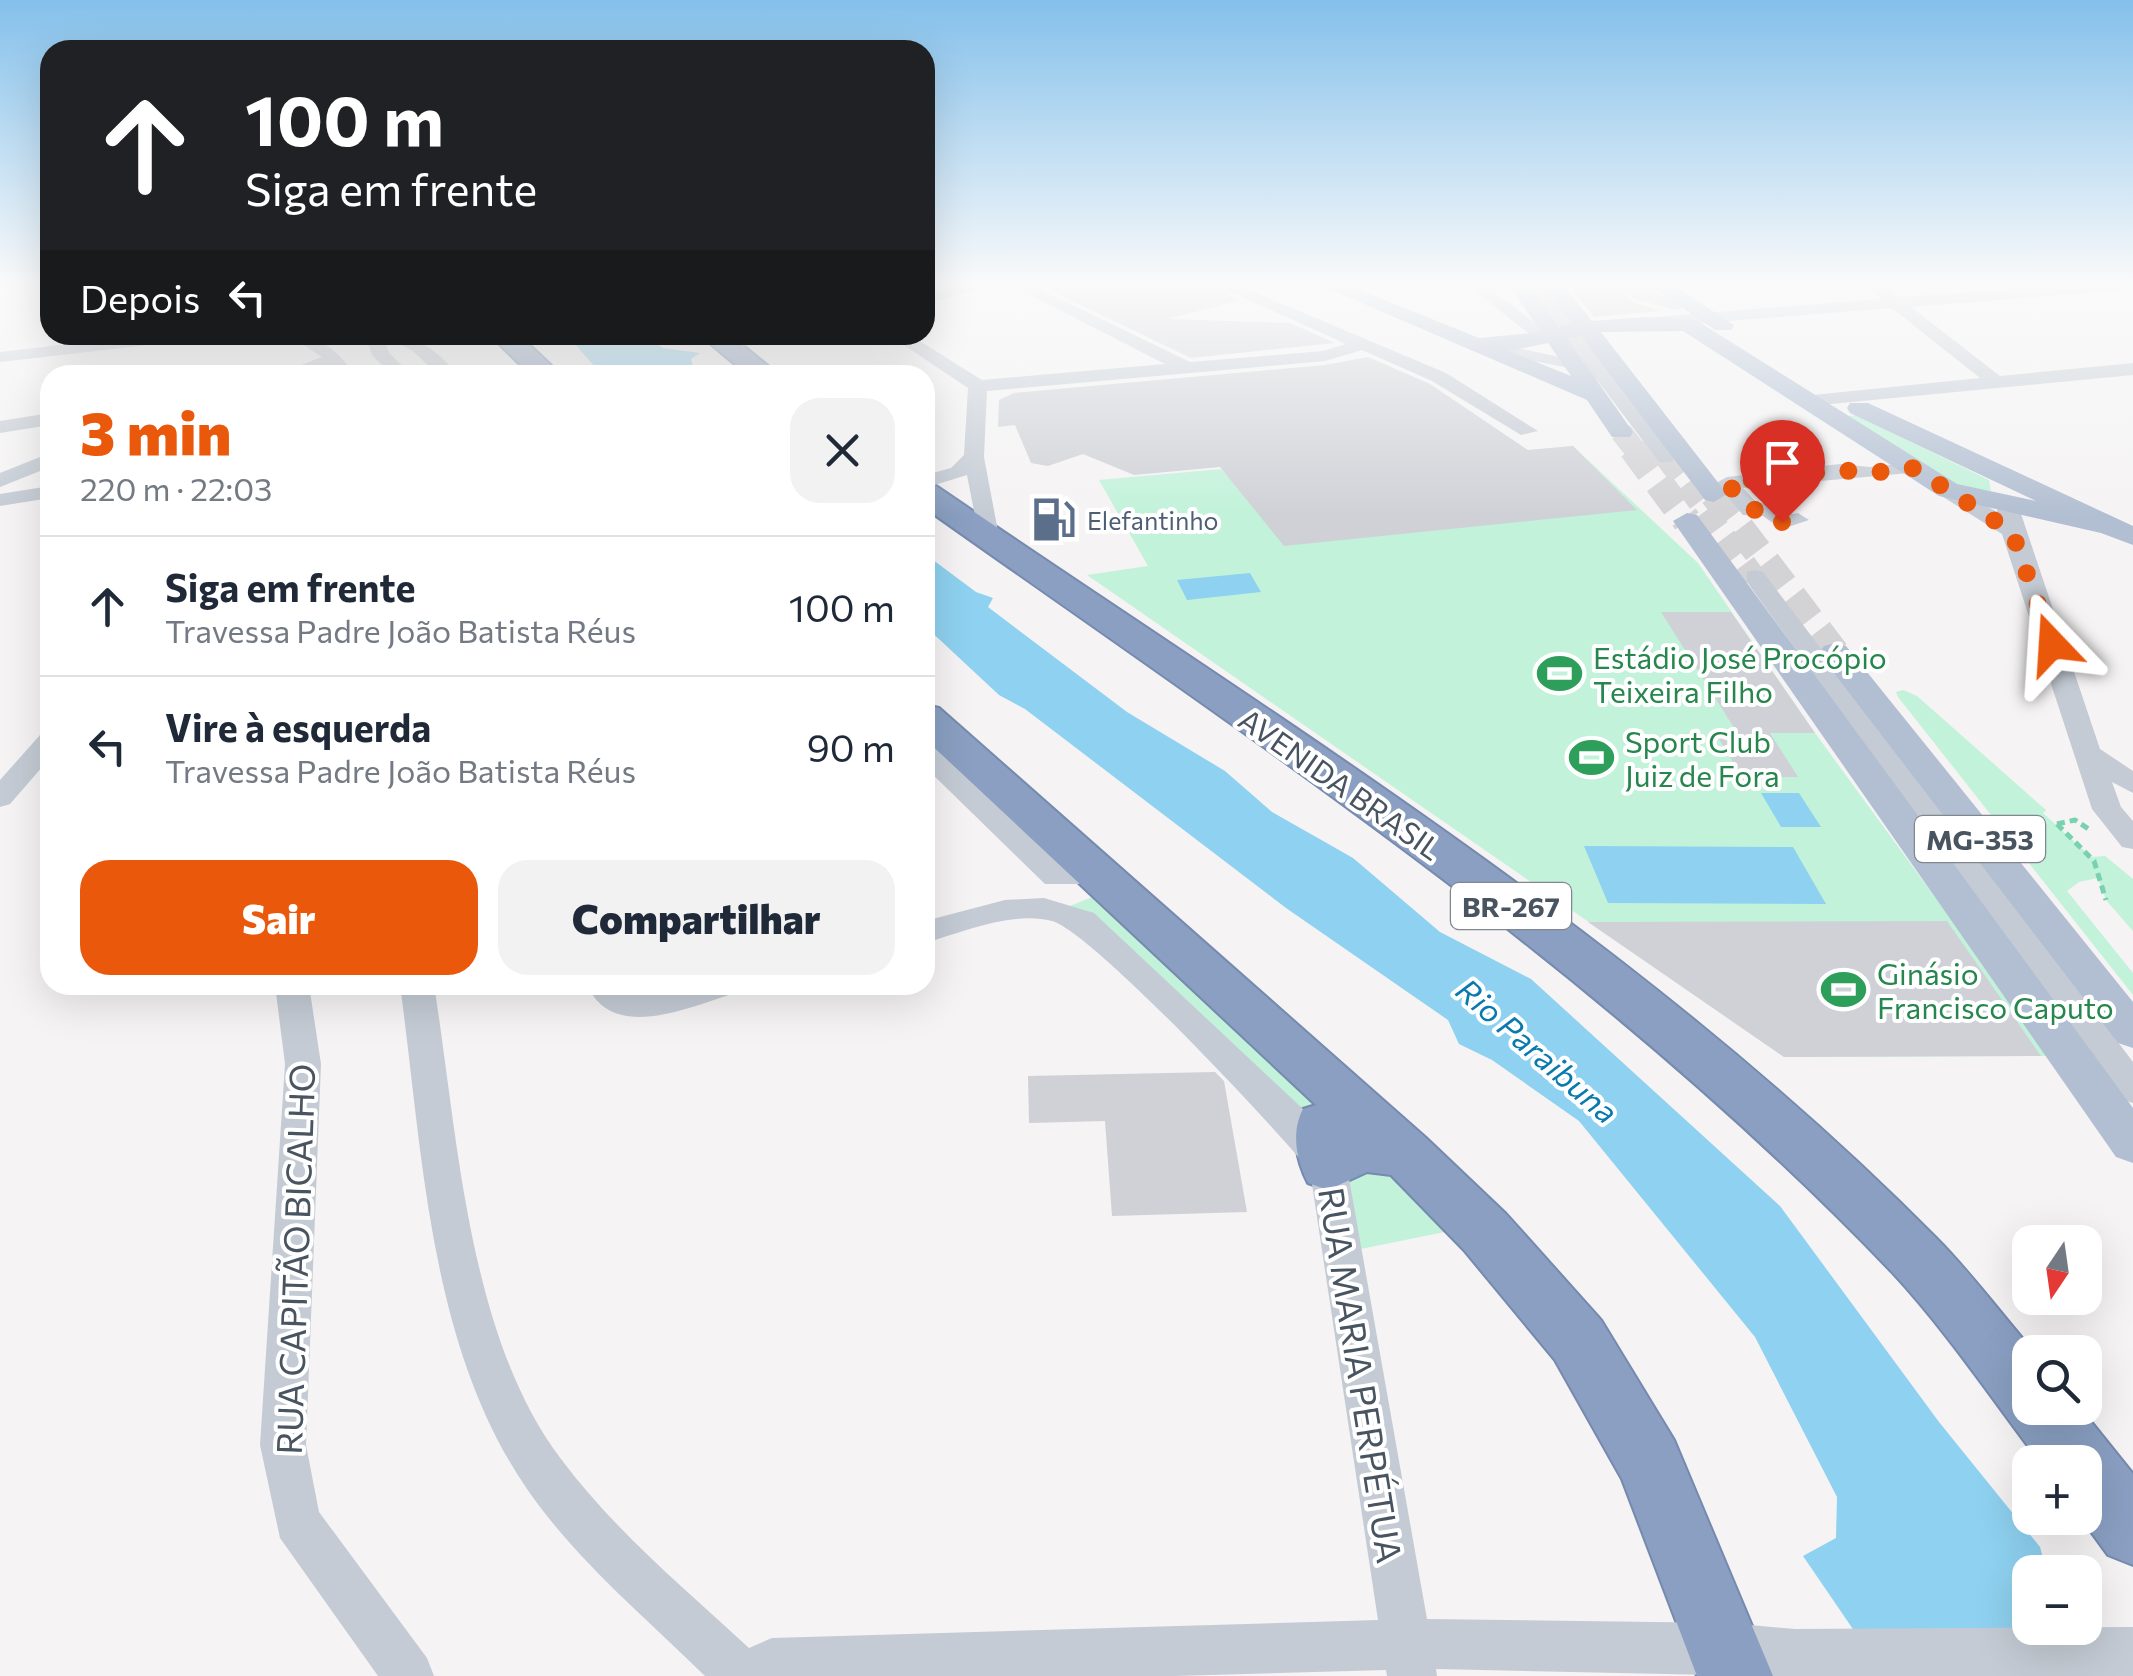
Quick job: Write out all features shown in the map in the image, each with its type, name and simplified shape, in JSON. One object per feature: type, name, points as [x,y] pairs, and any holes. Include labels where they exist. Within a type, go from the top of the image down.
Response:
[{"type":"highway","name":"AVENIDA BRASIL","points":[[935,500],[1450,860],[1632,997],[1743,1091],[1916,1256],[2012,1375]]},
{"type":"highway","points":[[935,726],[1100,877],[1319,1125],[1359,1149],[1406,1154],[1485,1232],[1578,1340],[1650,1464],[1753,1659]]},
{"type":"highway","points":[[2051,1425],[2067,1445]]},
{"type":"highway","points":[[2102,1490],[2133,1530]]},
{"type":"main road","points":[[1524,360],[1599,386]]},
{"type":"main road","points":[[1573,360],[1599,386],[1621,432]]},
{"type":"main road","points":[[1585,360],[1700,508],[2133,1144]]},
{"type":"main road","points":[[1755,360],[1824,399],[2121,531]]},
{"type":"main road","points":[[1770,360],[1914,468],[2010,521],[2064,516],[2121,531]]},
{"type":"main road","points":[[1987,470],[2010,521]]},
{"type":"main road","name":"MG-353","points":[[1835,654],[2133,1032]]},
{"type":"street","points":[[938,360],[978,386],[1277,360]]},
{"type":"street","points":[[1172,360],[1188,368]]},
{"type":"street","points":[[1402,360],[1439,377],[1528,431]]},
{"type":"street","points":[[1555,360],[1574,364]]},
{"type":"street","points":[[1582,360],[1599,386],[1666,458]]},
{"type":"street","points":[[1968,360],[1996,382]]},
{"type":"street","points":[[1824,399],[2133,369]]},
{"type":"street","points":[[978,386],[974,457],[988,537]]},
{"type":"street","points":[[0,426],[40,420]]},
{"type":"street","points":[[935,479],[958,472],[974,457]]},
{"type":"street","points":[[0,481],[40,463]]},
{"type":"street","points":[[1792,525],[1768,509],[1751,510],[1727,483],[1840,470],[1870,473],[1914,468]]},
{"type":"street","points":[[0,502],[40,496]]},
{"type":"street","points":[[2010,521],[2092,756],[2133,840]]},
{"type":"street","points":[[1756,576],[2133,1089]]},
{"type":"street","points":[[0,798],[40,752]]},
{"type":"street","points":[[2092,756],[2133,784]]},
{"type":"street","points":[[935,761],[1056,876],[1100,877]]},
{"type":"street","points":[[935,930],[1040,905],[1062,910],[1083,921],[1319,1125]]},
{"type":"street","name":"RUA CAPITÃO BICALHO","points":[[293,995],[303,1064],[283,1445],[296,1522],[409,1676]]},
{"type":"street","points":[[420,995],[461,1259],[478,1331],[524,1442],[586,1522],[745,1676],[772,1664],[1753,1659],[2133,1652]]},
{"type":"street","points":[[617,995],[649,1004],[684,995]]},
{"type":"street","name":"RUA MARIA PERPÉTUA","points":[[1319,1125],[1409,1660]]},
{"type":"path","points":[[2057,824],[2094,860],[2106,900]]},
{"type":"green space","points":[[1856,415],[1989,480],[1991,491],[1958,486],[1848,416]]},
{"type":"green space","name":"Sport Club Juiz de Fora","points":[[1573,446],[1698,563],[1815,733],[2051,1056],[1784,1057],[1087,575],[1148,566],[1099,480],[1221,469],[1229,477]]},
{"type":"green space","points":[[1903,690],[1917,696],[2046,810],[2043,813],[2091,857],[2105,856],[2133,879],[2133,931],[2106,900],[2098,878],[2079,882],[2067,891],[2133,973],[2133,995],[1898,697],[1896,692]]},
{"type":"green space","points":[[1113,889],[1341,1107],[1290,1119],[1062,909]]},
{"type":"green space","points":[[1359,1149],[1479,1225],[1341,1253],[1328,1167]]},
{"type":"water","points":[[589,360],[691,360],[692,365],[593,365]]},
{"type":"water","name":"Rio Paraibuna","points":[[935,561],[976,592],[993,598],[988,607],[1127,712],[1225,771],[1272,812],[1353,858],[1440,932],[1531,979],[1780,1206],[1939,1422],[2012,1512],[2012,1535],[2030,1535],[2040,1547],[2042,1555],[2012,1555],[2012,1642],[1885,1676],[1803,1556],[1836,1538],[1837,1497],[1755,1337],[1579,1121],[1492,1060],[1459,1044],[1448,1020],[1286,908],[1025,709],[999,695],[935,635]]},
{"type":"water","points":[[1250,573],[1261,592],[1187,600],[1177,580]]},
{"type":"water","points":[[1761,793],[1799,793],[1821,827],[1781,827]]},
{"type":"water","points":[[1584,846],[1793,847],[1826,904],[1608,903]]},
{"type":"building","points":[[1375,360],[1430,384],[1528,450],[1573,446],[1637,510],[1284,546],[1220,467],[1134,475],[1083,454],[1048,466],[1031,463],[1015,425],[998,427],[999,400],[1014,393]]},
{"type":"building","points":[[1661,612],[1731,612],[1815,733],[1770,733],[1798,777],[1742,777],[1716,734],[1738,734]]},
{"type":"building","name":"Ginásio Francisco Caputo","points":[[1947,921],[2041,1056],[1784,1057],[1588,922]]},
{"type":"building","points":[[1215,1072],[1224,1081],[1247,1212],[1112,1216],[1105,1121],[1029,1123],[1028,1076]]},
{"type":"tunnel","points":[[1621,432],[1635,450]]},
{"type":"tunnel","points":[[1633,448],[1687,521]]},
{"type":"tunnel","points":[[1666,458],[1755,577]]},
{"type":"tunnel","points":[[1714,494],[1835,653]]},
{"type":"place","name":"Elefantinho","points":[[1054,520]]},
{"type":"place","name":"Estádio José Procópio Teixeira Filho","points":[[1560,673]]},
{"type":"place","name":"Sport Club Juiz de Fora","points":[[1592,757]]},
{"type":"place","name":"Ginásio Francisco Caputo","points":[[1844,989]]},
{"type":"route","points":[[1782,522],[1768,509],[1751,510],[1727,483],[1840,470],[1870,473],[1914,468],[2012,532],[2052,644]]}]
